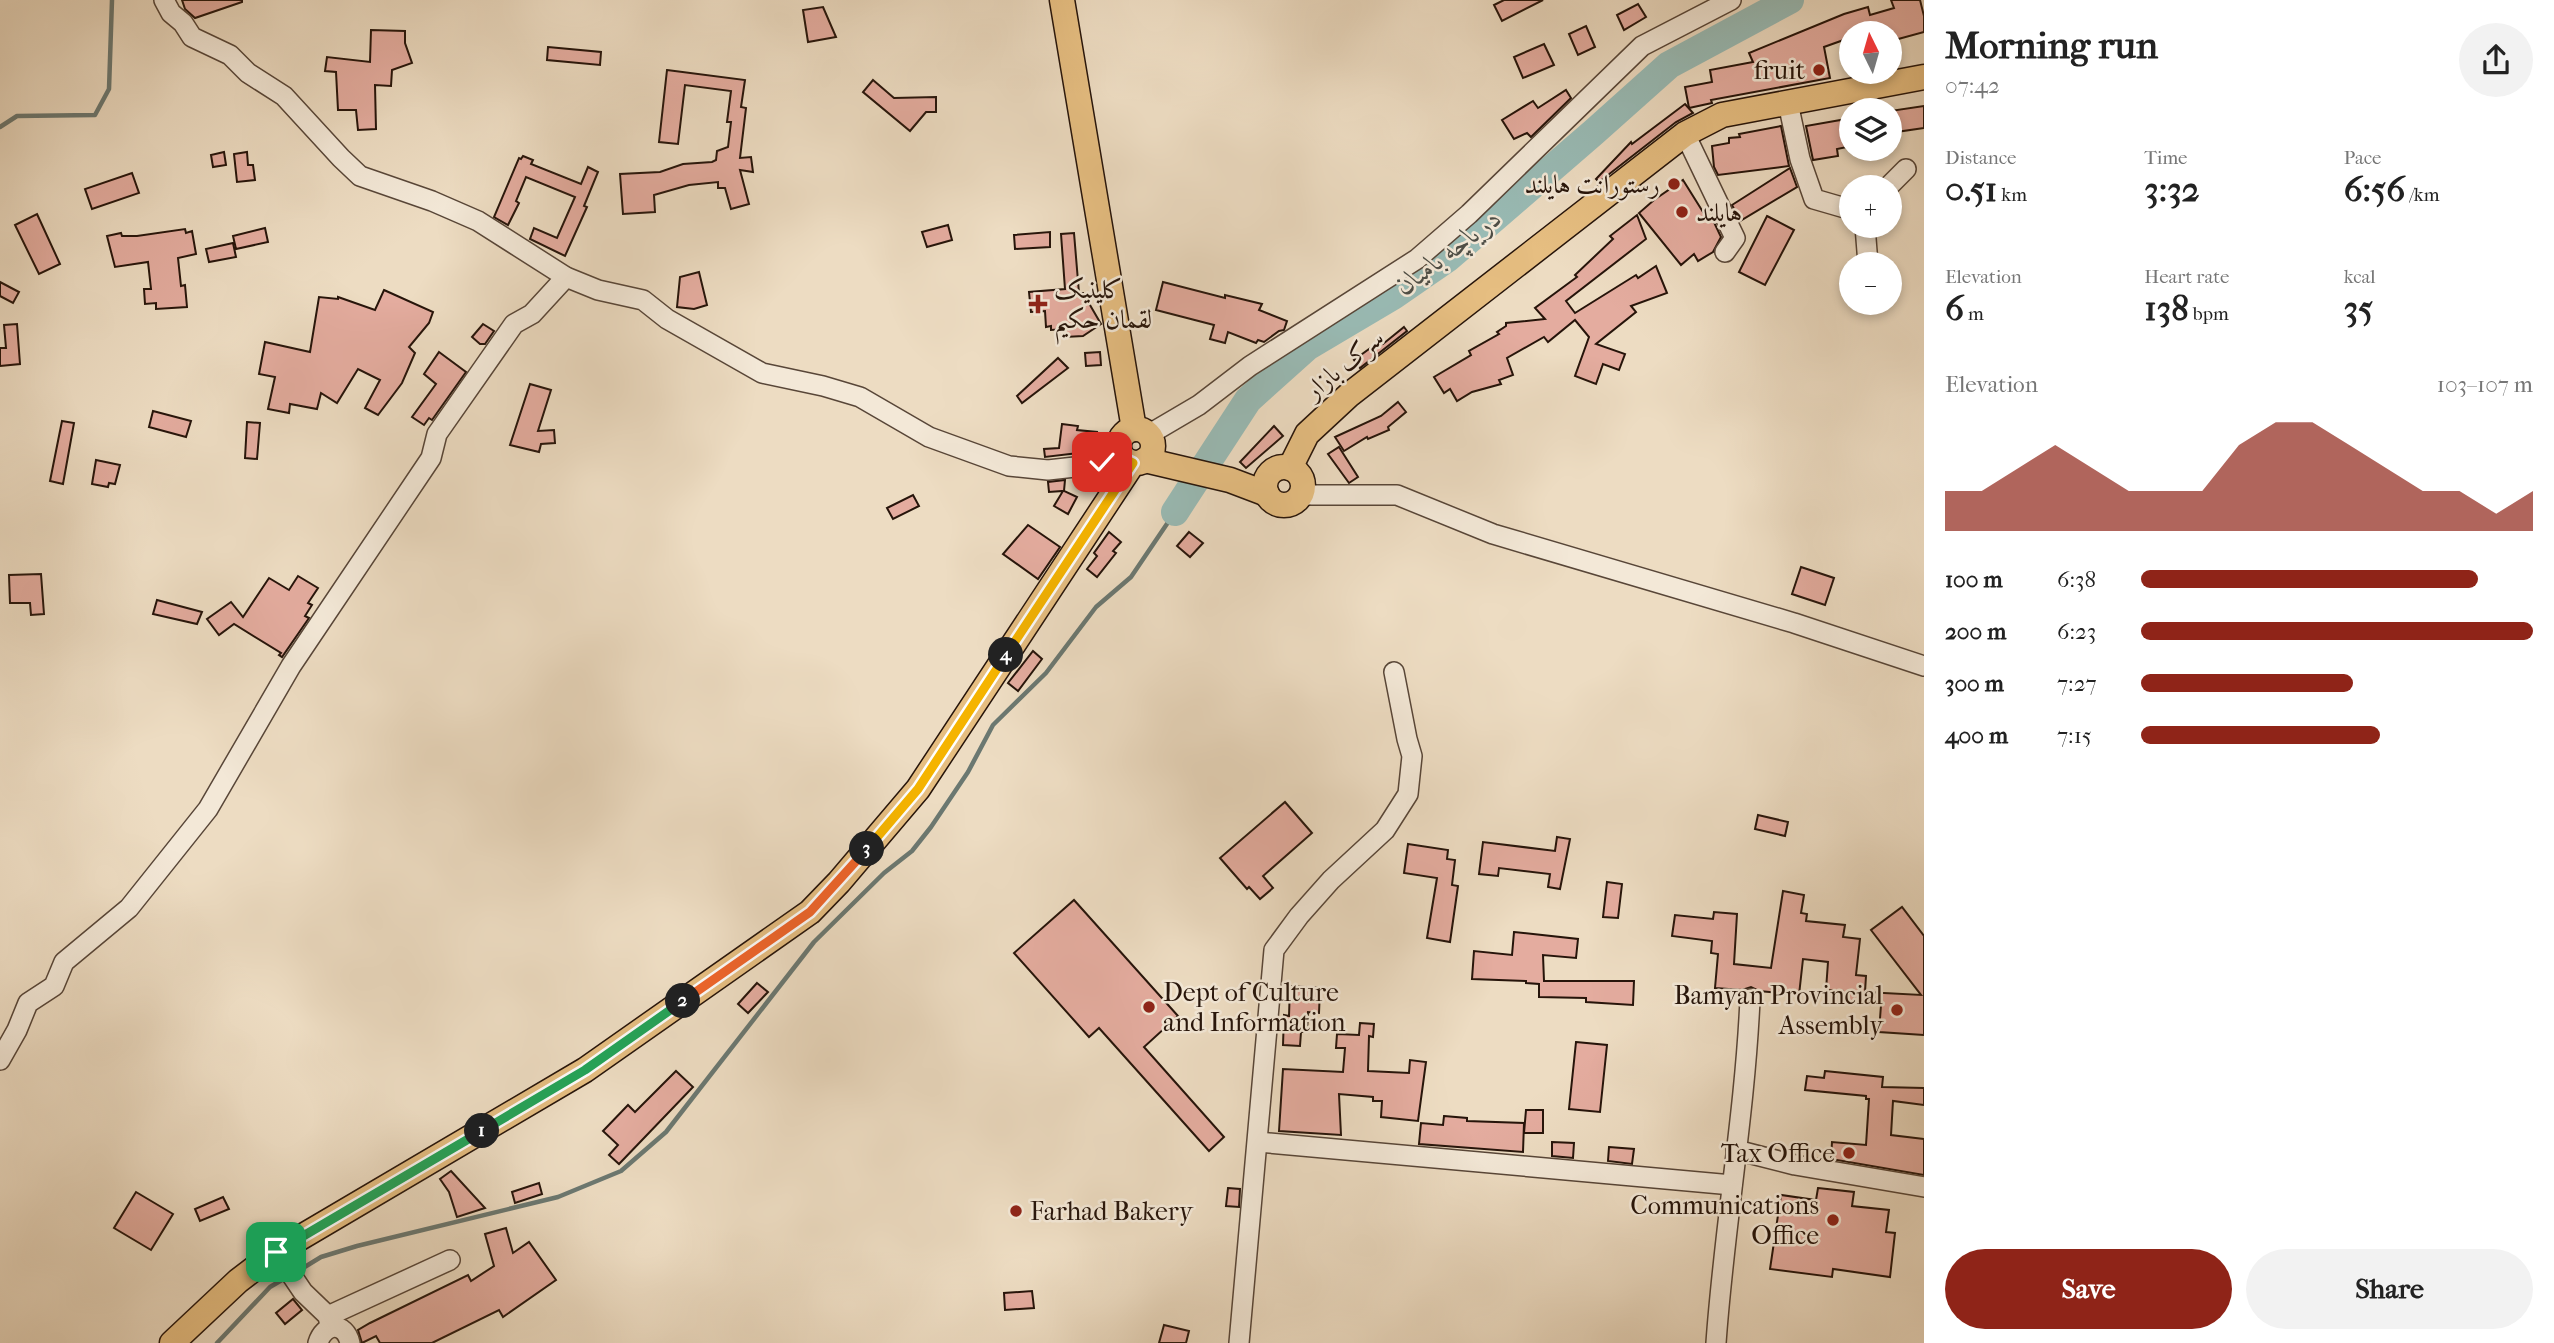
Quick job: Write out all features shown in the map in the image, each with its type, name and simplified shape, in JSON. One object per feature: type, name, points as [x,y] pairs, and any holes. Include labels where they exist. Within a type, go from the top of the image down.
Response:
[{"type":"main road","points":[[172,1343],[238,1281],[281,1259],[585,1070],[810,912],[918,789],[1139,448],[1062,0]]},
{"type":"main road","name":"سرک بازار","points":[[1290,468],[1307,434],[1349,396],[1685,134],[1723,115],[1924,77]]},
{"type":"main road","points":[[1139,448],[1175,462],[1233,474],[1266,487],[1273,502],[1283,505],[1293,502],[1300,495],[1303,485],[1299,474],[1290,468],[1273,471],[1266,487]]},
{"type":"street","points":[[164,0],[171,13],[183,23],[192,37],[230,55],[248,73],[284,96],[360,176],[432,201],[478,221],[566,277],[598,290],[643,300],[667,319],[762,373],[860,397],[929,437],[1009,466],[1048,470],[1102,462],[1139,448],[1250,366],[1417,259],[1469,214],[1642,46],[1731,0]]},
{"type":"street","points":[[1788,103],[1800,159],[1814,198],[1839,206]]},
{"type":"street","points":[[1685,134],[1735,238],[1725,252]]},
{"type":"street","points":[[1900,175],[1906,169]]},
{"type":"street","points":[[0,1060],[28,1003],[54,986],[64,962],[129,908],[208,809],[291,666],[431,458],[437,434],[514,324],[532,314],[566,277]]},
{"type":"street","points":[[1300,495],[1397,495],[1493,534],[1794,623],[1924,666]]},
{"type":"street","points":[[1239,1343],[1274,950],[1315,898],[1385,830],[1408,794],[1412,756],[1394,672]]},
{"type":"street","points":[[1716,1343],[1720,1286],[1748,1058],[1750,999]]},
{"type":"street","points":[[1258,1142],[1732,1185]]},
{"type":"street","points":[[1736,1150],[1795,1165],[1924,1187]]},
{"type":"street","points":[[281,1259],[326,1329]]},
{"type":"street","points":[[326,1329],[450,1260]]},
{"type":"street","points":[[326,1329],[340,1328],[348,1335],[350,1343]]},
{"type":"building","points":[[182,0],[242,2],[195,18],[185,9]]},
{"type":"building","points":[[1504,0],[1543,0],[1502,21],[1494,5]]},
{"type":"building","points":[[1891,0],[1920,0],[1924,32],[1902,38],[1902,21],[1839,21],[1839,42],[1824,47],[1830,78],[1711,100],[1712,103],[1689,108],[1685,87],[1712,82],[1710,70],[1753,62],[1749,53],[1844,14],[1868,7],[1870,15],[1894,8]]},
{"type":"building","points":[[1638,4],[1646,17],[1624,30],[1617,15]]},
{"type":"building","points":[[823,7],[836,37],[808,42],[803,10]]},
{"type":"building","points":[[1586,26],[1595,47],[1578,55],[1569,34]]},
{"type":"building","points":[[371,30],[405,31],[405,43],[412,63],[392,70],[391,86],[375,85],[376,129],[358,130],[356,110],[338,110],[336,72],[325,71],[327,57],[370,62]]},
{"type":"building","points":[[1544,44],[1554,65],[1523,78],[1514,57]]},
{"type":"building","points":[[548,47],[601,52],[600,65],[547,60]]},
{"type":"building","points":[[667,70],[745,80],[741,107],[746,108],[740,158],[751,157],[753,172],[740,170],[749,204],[731,209],[725,188],[718,188],[718,182],[689,185],[654,195],[655,212],[623,214],[620,174],[660,172],[683,164],[712,162],[716,160],[717,151],[728,147],[731,122],[727,122],[731,91],[685,85],[678,144],[659,142]]},
{"type":"building","points":[[873,80],[894,98],[936,97],[936,112],[926,112],[910,131],[863,92]]},
{"type":"building","points":[[1566,90],[1571,98],[1531,137],[1527,133],[1514,139],[1502,120],[1533,101],[1538,108]]},
{"type":"building","points":[[1685,104],[1693,113],[1676,122],[1599,182],[1596,179],[1631,142],[1632,144]]},
{"type":"building","points":[[1924,106],[1924,128],[1902,131],[1902,109]]},
{"type":"building","points":[[1839,120],[1838,156],[1813,160],[1806,126]]},
{"type":"building","points":[[1781,126],[1789,166],[1718,175],[1714,167],[1712,146],[1729,143],[1729,138],[1740,137],[1739,134]]},
{"type":"building","points":[[224,152],[226,165],[213,167],[211,155]]},
{"type":"building","points":[[247,152],[248,165],[253,165],[255,180],[237,182],[234,154]]},
{"type":"building","points":[[523,156],[533,160],[531,164],[581,184],[588,167],[598,172],[584,206],[587,207],[565,256],[530,239],[534,228],[557,238],[575,197],[526,177],[516,201],[519,203],[508,225],[494,217],[519,158]]},
{"type":"building","points":[[1790,168],[1797,187],[1740,221],[1732,205]]},
{"type":"building","points":[[132,173],[139,193],[92,209],[85,189]]},
{"type":"building","points":[[1683,180],[1708,220],[1712,218],[1721,237],[1713,252],[1698,261],[1694,254],[1681,265],[1639,213]]},
{"type":"building","points":[[37,214],[60,264],[39,274],[15,225]]},
{"type":"building","points":[[1637,215],[1646,239],[1566,301],[1575,313],[1636,275],[1638,278],[1656,266],[1667,293],[1631,306],[1636,312],[1596,344],[1625,354],[1619,370],[1603,364],[1596,384],[1575,376],[1589,337],[1575,320],[1548,342],[1544,337],[1507,358],[1513,375],[1499,380],[1501,384],[1472,392],[1457,401],[1450,389],[1444,393],[1434,377],[1471,355],[1469,351],[1499,334],[1497,332],[1506,326],[1506,323],[1545,319],[1535,308],[1577,277],[1575,275],[1613,239],[1610,236]]},
{"type":"building","points":[[1767,216],[1794,230],[1765,285],[1739,272]]},
{"type":"building","points":[[948,225],[952,240],[927,247],[922,232]]},
{"type":"building","points":[[265,228],[268,242],[236,249],[233,236]]},
{"type":"building","points":[[185,229],[186,233],[192,231],[196,254],[178,258],[181,286],[185,285],[187,307],[156,309],[156,303],[145,304],[144,289],[151,289],[148,262],[115,267],[107,236],[121,233],[122,236],[137,236]]},
{"type":"building","points":[[1050,232],[1050,247],[1015,249],[1014,235]]},
{"type":"building","points":[[1074,233],[1079,293],[1083,293],[1101,324],[1083,336],[1065,337],[1064,329],[1051,330],[1051,326],[1046,327],[1045,311],[1031,312],[1029,292],[1065,289],[1061,234]]},
{"type":"building","points":[[233,243],[236,257],[209,262],[206,249]]},
{"type":"building","points":[[699,272],[707,305],[694,309],[677,307],[680,277]]},
{"type":"building","points":[[0,282],[19,292],[13,303],[0,296]]},
{"type":"building","points":[[1163,282],[1225,298],[1225,295],[1262,304],[1259,310],[1287,321],[1284,330],[1264,342],[1258,340],[1256,343],[1228,332],[1225,343],[1210,339],[1214,325],[1156,310]]},
{"type":"building","points":[[384,290],[433,312],[429,323],[409,347],[415,353],[402,383],[378,415],[365,408],[380,380],[358,369],[337,403],[321,393],[317,409],[290,404],[289,413],[268,409],[275,377],[259,374],[265,342],[310,352],[319,297],[338,297],[375,310]]},
{"type":"building","points":[[17,324],[20,364],[0,366],[0,348],[6,348],[4,325]]},
{"type":"building","points":[[483,324],[494,331],[485,344],[480,344],[472,337]]},
{"type":"building","points":[[1404,327],[1407,331],[1360,368],[1354,360],[1380,341],[1383,344]]},
{"type":"building","points":[[439,352],[466,372],[432,420],[429,418],[424,425],[412,417],[436,384],[424,374]]},
{"type":"building","points":[[1100,352],[1101,365],[1086,366],[1085,353]]},
{"type":"building","points":[[1058,358],[1068,368],[1022,403],[1017,396]]},
{"type":"building","points":[[530,384],[551,390],[538,431],[554,430],[555,443],[541,444],[539,452],[510,445]]},
{"type":"building","points":[[1398,402],[1406,412],[1388,427],[1389,430],[1368,439],[1367,437],[1344,451],[1335,437],[1381,416]]},
{"type":"building","points":[[153,411],[191,421],[186,437],[149,427]]},
{"type":"building","points":[[62,421],[74,423],[63,484],[50,481]]},
{"type":"building","points":[[247,422],[260,423],[257,459],[245,458]]},
{"type":"building","points":[[1062,424],[1078,426],[1077,430],[1097,432],[1095,451],[1045,457],[1044,449],[1059,448]]},
{"type":"building","points":[[1274,426],[1283,436],[1246,468],[1240,462]]},
{"type":"building","points":[[1339,447],[1358,477],[1349,483],[1328,454]]},
{"type":"building","points":[[96,460],[120,465],[115,484],[109,483],[108,487],[92,484]]},
{"type":"building","points":[[1065,480],[1064,491],[1077,497],[1068,514],[1054,506],[1063,491],[1049,492],[1048,482]]},
{"type":"building","points":[[913,495],[919,506],[893,519],[887,508]]},
{"type":"building","points":[[1028,525],[1060,547],[1038,579],[1003,554]]},
{"type":"building","points":[[1109,532],[1121,542],[1097,577],[1087,569],[1097,556],[1094,553]]},
{"type":"building","points":[[1189,532],[1203,543],[1190,557],[1177,546]]},
{"type":"building","points":[[1801,567],[1834,578],[1825,605],[1792,594]]},
{"type":"building","points":[[41,574],[44,614],[31,615],[30,603],[10,603],[9,575]]},
{"type":"building","points":[[298,576],[318,588],[308,603],[312,605],[305,616],[309,618],[282,657],[279,655],[281,653],[234,624],[219,635],[207,619],[231,602],[243,617],[269,578],[289,590]]},
{"type":"building","points":[[157,600],[202,612],[197,624],[153,614]]},
{"type":"building","points":[[1033,651],[1042,659],[1018,691],[1008,683]]},
{"type":"building","points":[[1285,802],[1312,833],[1263,876],[1273,888],[1260,899],[1249,887],[1247,889],[1220,858]]},
{"type":"building","points":[[1758,815],[1788,822],[1785,836],[1755,829]]},
{"type":"building","points":[[1557,837],[1570,839],[1560,889],[1548,887],[1550,874],[1499,868],[1498,876],[1479,874],[1483,842],[1555,851]]},
{"type":"building","points":[[1408,844],[1448,850],[1447,859],[1455,860],[1452,885],[1458,886],[1450,942],[1427,938],[1437,878],[1404,873]]},
{"type":"building","points":[[1607,882],[1622,884],[1618,918],[1603,917]]},
{"type":"building","points":[[1783,891],[1804,895],[1801,913],[1807,914],[1806,921],[1845,925],[1843,937],[1860,939],[1856,975],[1866,976],[1865,992],[1921,995],[1871,930],[1902,907],[1924,936],[1924,1035],[1879,1032],[1881,1005],[1842,1002],[1843,991],[1826,990],[1828,962],[1803,959],[1799,995],[1759,991],[1751,987],[1742,990],[1715,988],[1718,954],[1711,953],[1712,941],[1672,936],[1675,915],[1713,919],[1714,912],[1737,914],[1734,964],[1771,968]]},
{"type":"building","points":[[1074,900],[1178,1016],[1144,1047],[1224,1137],[1209,1151],[1099,1028],[1089,1037],[1014,953]]},
{"type":"building","points":[[1514,932],[1578,939],[1576,958],[1543,955],[1544,981],[1634,981],[1633,1005],[1586,1002],[1586,998],[1539,997],[1539,984],[1472,979],[1474,951],[1512,955]]},
{"type":"building","points":[[757,983],[768,992],[748,1013],[738,1004]]},
{"type":"building","points":[[1290,986],[1320,988],[1319,1013],[1308,1012],[1307,1032],[1301,1032],[1300,1046],[1283,1045],[1284,1015],[1289,1016]]},
{"type":"building","points":[[1360,1023],[1374,1024],[1373,1037],[1369,1036],[1368,1071],[1409,1073],[1410,1060],[1426,1062],[1418,1121],[1381,1117],[1382,1101],[1373,1101],[1373,1097],[1339,1094],[1341,1135],[1279,1131],[1283,1069],[1343,1072],[1345,1048],[1336,1048],[1337,1034],[1359,1035]]},
{"type":"building","points":[[1576,1042],[1607,1045],[1600,1112],[1569,1109]]},
{"type":"building","points":[[676,1071],[693,1087],[619,1164],[609,1155],[618,1145],[603,1131],[628,1105],[635,1112]]},
{"type":"building","points":[[1825,1071],[1883,1077],[1882,1087],[1924,1088],[1924,1105],[1893,1101],[1891,1135],[1924,1139],[1924,1175],[1831,1159],[1832,1142],[1866,1145],[1869,1099],[1866,1099],[1866,1096],[1805,1090],[1807,1076],[1824,1078]]},
{"type":"building","points":[[1526,1110],[1543,1110],[1543,1133],[1524,1133]]},
{"type":"building","points":[[1444,1116],[1467,1118],[1467,1121],[1524,1123],[1523,1152],[1419,1144],[1421,1123],[1443,1125]]},
{"type":"building","points":[[1552,1142],[1574,1143],[1573,1158],[1552,1156]]},
{"type":"building","points":[[1609,1147],[1634,1149],[1632,1164],[1608,1161]]},
{"type":"building","points":[[451,1171],[485,1208],[457,1217],[449,1192],[440,1179]]},
{"type":"building","points":[[539,1183],[542,1194],[515,1203],[512,1192]]},
{"type":"building","points":[[1228,1188],[1240,1189],[1239,1207],[1226,1206]]},
{"type":"building","points":[[1818,1188],[1854,1192],[1852,1206],[1889,1210],[1886,1232],[1895,1233],[1890,1277],[1833,1269],[1832,1277],[1770,1269],[1781,1195],[1816,1200]]},
{"type":"building","points":[[136,1192],[173,1214],[151,1250],[114,1228]]},
{"type":"building","points":[[223,1197],[229,1209],[200,1221],[195,1209]]},
{"type":"building","points":[[506,1228],[513,1253],[529,1242],[556,1280],[503,1317],[499,1310],[432,1343],[380,1343],[376,1336],[362,1343],[358,1330],[370,1323],[468,1275],[471,1281],[494,1266],[485,1234]]},
{"type":"building","points":[[1032,1291],[1034,1308],[1005,1310],[1004,1293]]},
{"type":"building","points":[[293,1299],[302,1310],[285,1324],[276,1313]]},
{"type":"building","points":[[1164,1325],[1189,1331],[1186,1343],[1159,1343]]},
{"type":"waterway","points":[[0,127],[17,116],[95,115],[109,89],[112,0]]},
{"type":"waterway","name":"دریاچه بامیان","points":[[1175,512],[1248,400],[1307,347],[1393,296],[1448,258],[1669,65],[1790,0]]},
{"type":"waterway","points":[[295,1273],[321,1257],[558,1197],[621,1171],[666,1132],[814,942],[884,873],[912,851],[968,772],[993,725],[1046,673],[1096,607],[1131,577],[1175,512]]},
{"type":"waterway","points":[[217,1343],[270,1287],[287,1277]]},
{"type":"place","name":"fruit","points":[[1819,70]]},
{"type":"place","name":"رستورانت هایلند","points":[[1674,184]]},
{"type":"place","name":"هایلند","points":[[1682,212]]},
{"type":"place","name":"کلینیک لقمان حکیم","points":[[1038,304]]},
{"type":"place","name":"Dept of Culture and Information","points":[[1149,1007]]},
{"type":"place","name":"Bamyan Provincial Assembly","points":[[1897,1010]]},
{"type":"place","name":"Tax Office","points":[[1849,1153]]},
{"type":"place","name":"Farhad Bakery","points":[[1016,1211]]},
{"type":"place","name":"Communications Office","points":[[1833,1220]]},
{"type":"route","points":[[276,1252],[585,1070],[810,912],[918,789],[1133,463],[1121,456],[1119,451],[1102,462]]}]
